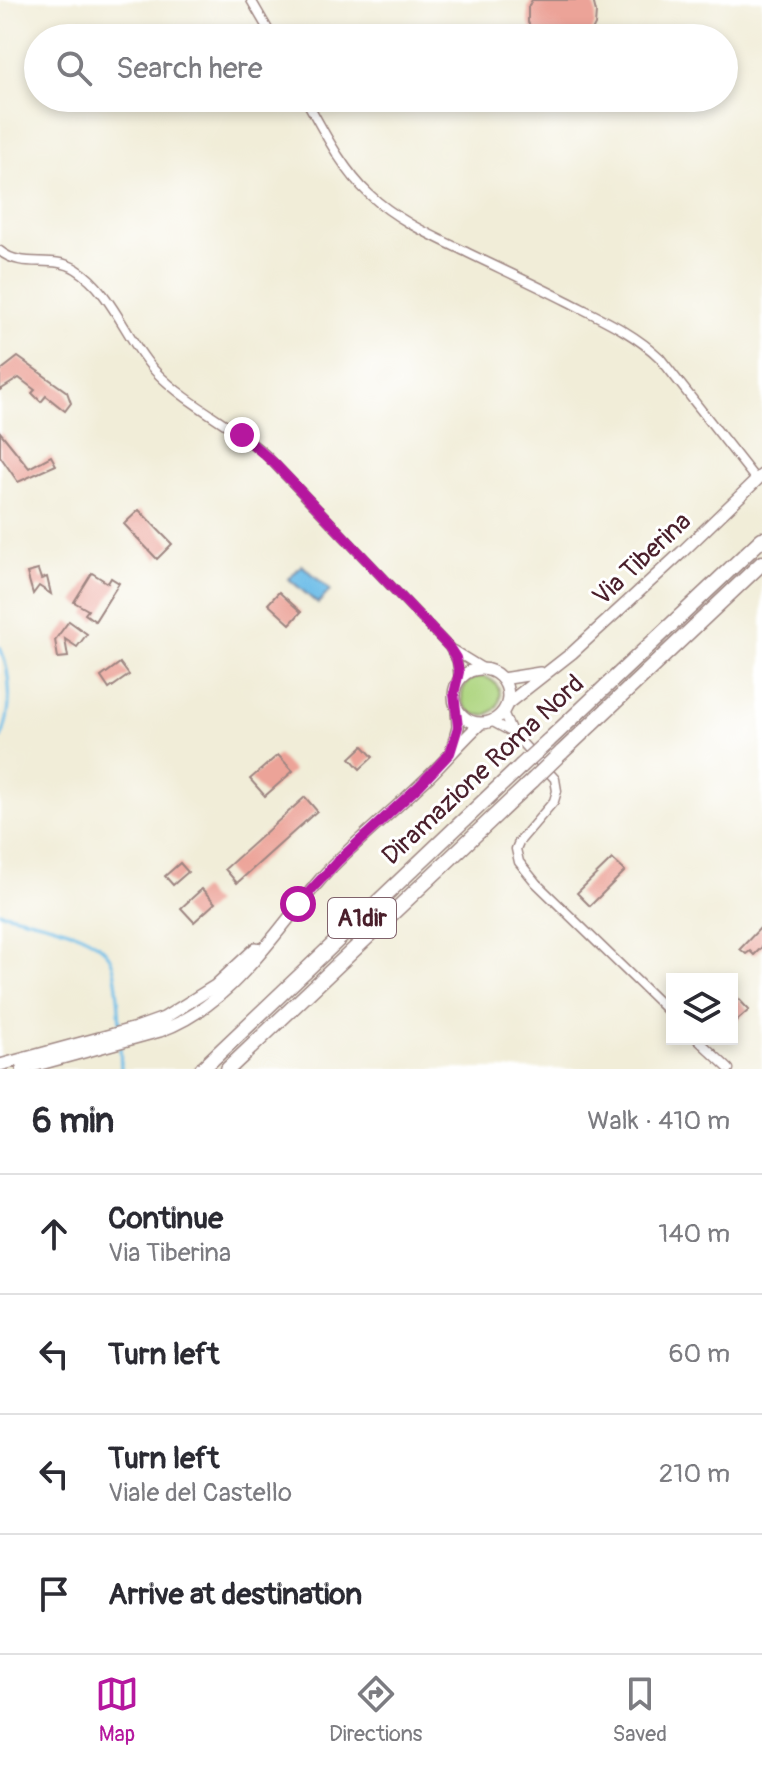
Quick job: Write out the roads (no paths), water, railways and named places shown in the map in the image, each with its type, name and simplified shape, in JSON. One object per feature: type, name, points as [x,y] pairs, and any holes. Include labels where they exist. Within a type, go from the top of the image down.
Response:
[{"type":"highway","name":"Diramazione Roma Nord","points":[[202,1069],[762,539]]},
{"type":"highway","name":"Diramazione Roma Nord","points":[[228,1069],[762,563]]},
{"type":"main road","name":"Via Tiberina","points":[[505,708],[682,552],[759,478]]},
{"type":"main road","points":[[0,1065],[139,1033],[215,986],[250,955],[338,861],[426,780],[450,753],[505,708],[506,687],[502,679],[484,669],[470,671],[459,680],[454,694],[458,731],[450,753]]},
{"type":"main road","points":[[502,679],[548,671]]},
{"type":"main road","points":[[457,709],[467,719],[486,722]]},
{"type":"main road","points":[[22,1069],[102,1042]]},
{"type":"street","points":[[251,0],[265,24]]},
{"type":"street","points":[[313,112],[351,174],[388,210],[413,226],[625,330],[645,343],[759,478]]},
{"type":"street","points":[[0,251],[17,260],[61,263],[83,274],[155,371],[180,394],[265,454],[449,647],[457,661],[459,680]]},
{"type":"street","points":[[449,647],[484,669]]},
{"type":"street","points":[[505,708],[512,732],[555,779],[557,791],[554,801],[519,842],[516,849],[519,862],[548,896],[666,1009]]},
{"type":"street","points":[[486,722],[512,732]]},
{"type":"street","points":[[703,1045],[729,1069]]},
{"type":"water","points":[[302,565],[330,590],[318,604],[289,579]]},
{"type":"waterway","points":[[0,647],[7,670],[9,694],[7,718],[0,741]]},
{"type":"waterway","points":[[0,912],[62,928],[93,941],[104,950],[115,975],[120,1027]]},
{"type":"waterway","points":[[120,1047],[121,1069]]}]
